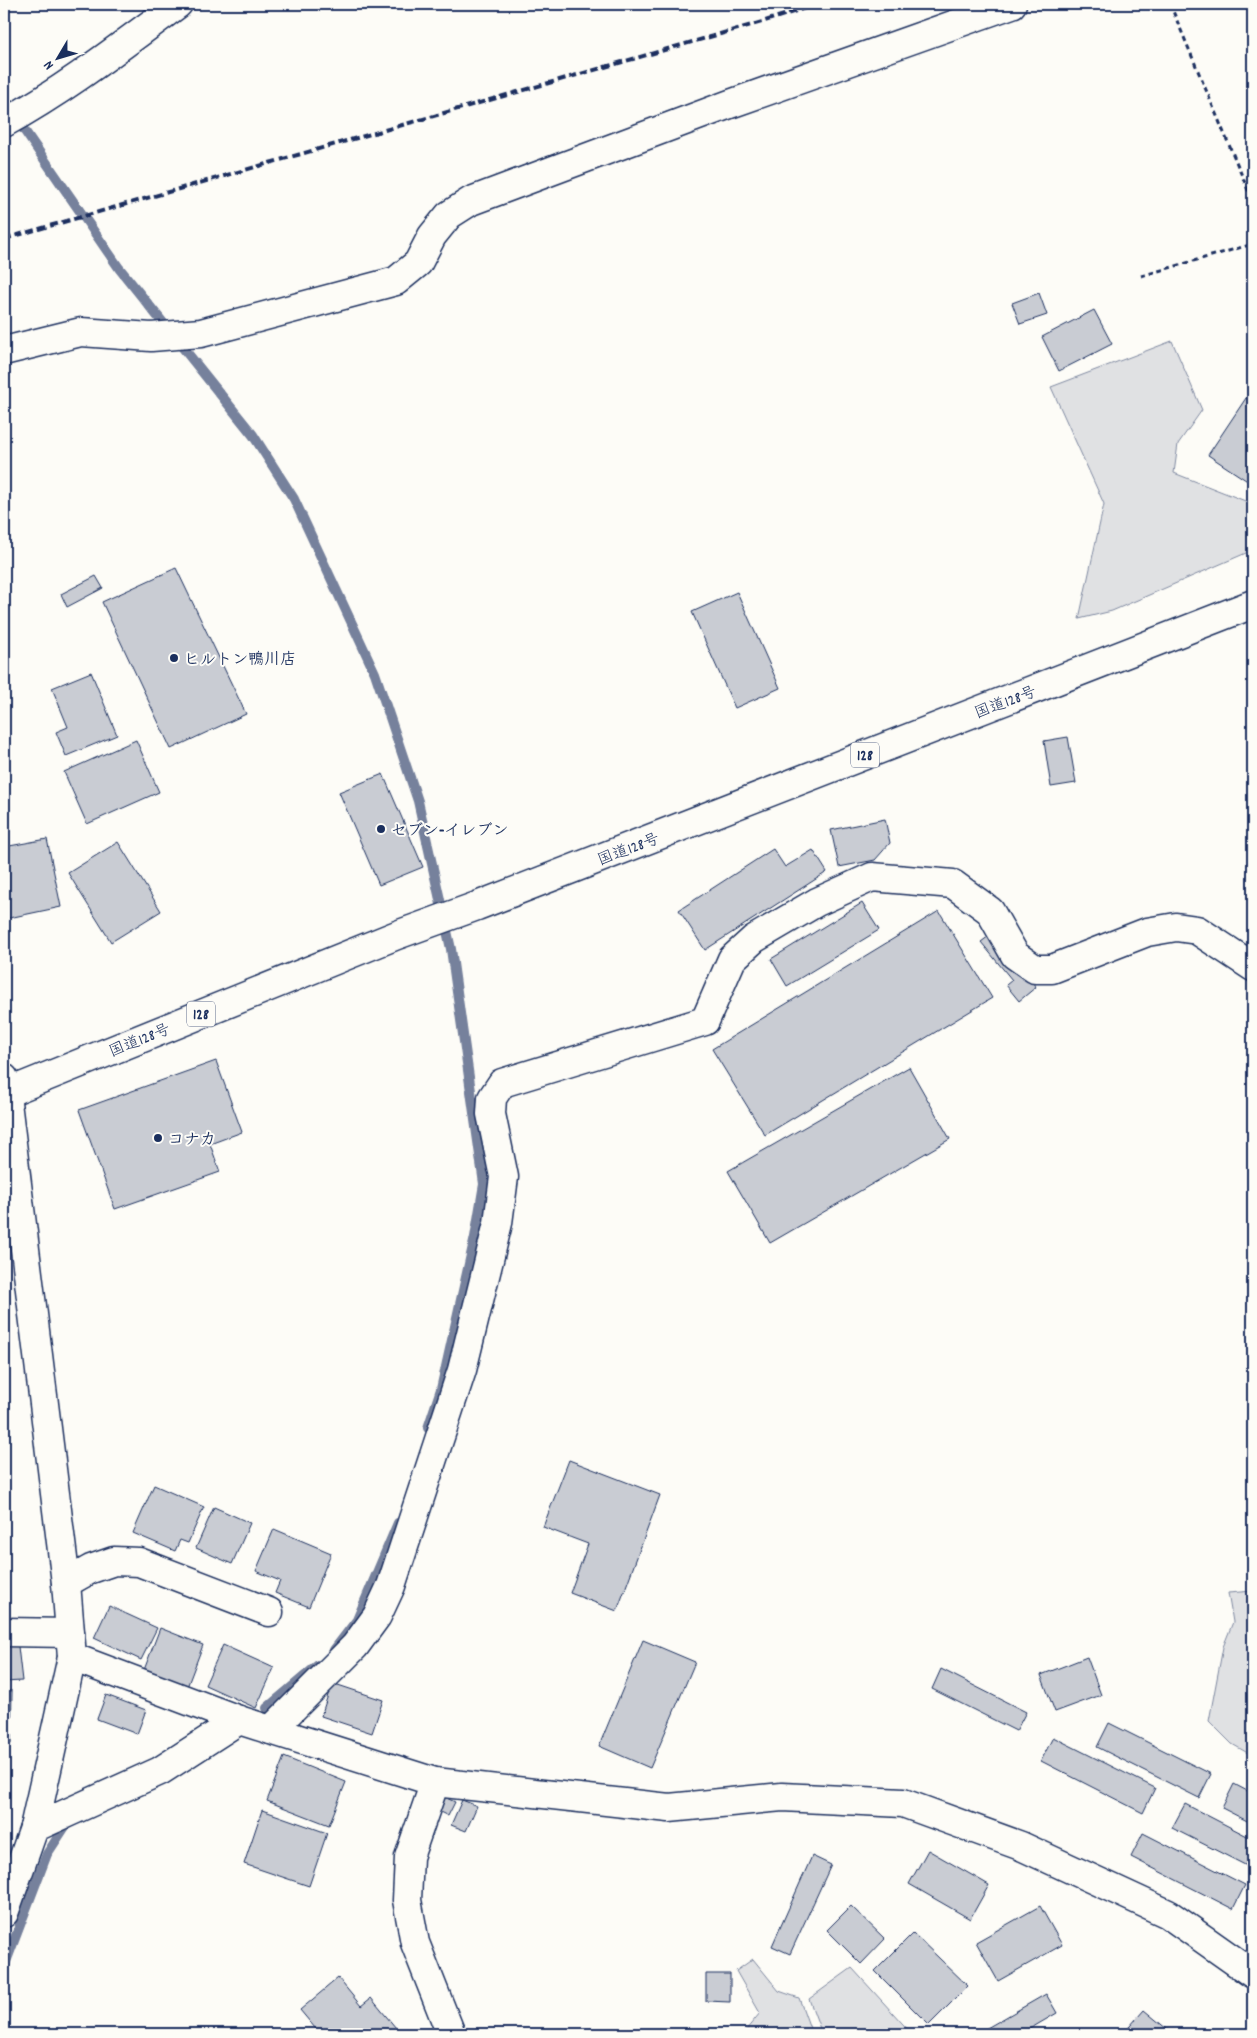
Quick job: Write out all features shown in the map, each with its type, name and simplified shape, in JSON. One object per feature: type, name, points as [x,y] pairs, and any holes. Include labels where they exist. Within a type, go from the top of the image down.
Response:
[{"type":"main road","points":[[4,123],[32,108],[84,75],[178,4]]},
{"type":"main road","points":[[4,351],[81,332],[151,337],[201,333],[396,282],[418,263],[432,236],[449,215],[471,201],[730,104],[1012,4]]},
{"type":"main road","name":"国道128号","points":[[5,1088],[1253,604]]},
{"type":"main road","points":[[271,1730],[355,1646],[377,1616],[391,1586],[462,1370],[498,1223],[504,1177],[491,1114],[492,1098],[502,1083],[705,1021],[732,959],[754,939],[817,902],[872,876],[953,884],[990,911],[1016,955],[1035,969],[1052,969],[1147,932],[1176,927],[1197,930],[1253,967]]},
{"type":"main road","points":[[4,1913],[34,1828],[71,1645],[66,1583],[5,1088]]},
{"type":"main road","points":[[66,1583],[91,1569],[114,1561],[139,1562],[270,1612]]},
{"type":"main road","points":[[4,1632],[71,1645],[239,1720],[436,1782],[669,1808],[782,1798],[903,1803],[1022,1846],[1168,1914],[1253,1974]]},
{"type":"main road","points":[[34,1828],[160,1771],[239,1720]]},
{"type":"main road","points":[[436,1782],[409,1857],[406,1900],[415,1943],[451,2034]]},
{"type":"path","points":[[1170,4],[1253,202]]},
{"type":"path","points":[[1141,276],[1253,244]]},
{"type":"shaded area","points":[[1172,341],[1202,410],[1178,444],[1174,473],[1253,504],[1253,550],[1112,611],[1079,619],[1104,504],[1051,387]]},
{"type":"shaded area","points":[[1253,1591],[1253,1756],[1232,1744],[1209,1721],[1223,1647],[1233,1622],[1228,1593]]},
{"type":"shaded area","points":[[753,1959],[779,1991],[799,1998],[812,2034],[745,2034],[746,2030],[760,2013],[736,1971]]},
{"type":"shaded area","points":[[852,1968],[912,2034],[822,2034],[809,1999]]},
{"type":"building","points":[[1039,293],[1047,315],[1020,324],[1012,303]]},
{"type":"building","points":[[1094,310],[1112,344],[1059,371],[1042,337]]},
{"type":"building","points":[[1246,398],[1253,402],[1252,484],[1208,455]]},
{"type":"building","name":"ヒルトン鴨川店","points":[[176,568],[246,714],[171,749],[102,602]]},
{"type":"building","points":[[96,576],[103,588],[67,607],[61,594]]},
{"type":"building","points":[[737,592],[780,688],[735,708],[692,612]]},
{"type":"building","points":[[91,672],[117,735],[66,756],[56,732],[68,727],[52,688]]},
{"type":"building","points":[[1068,737],[1076,783],[1051,787],[1044,741]]},
{"type":"building","points":[[136,740],[159,792],[87,824],[64,772]]},
{"type":"building","name":"セブン-イレブン","points":[[383,774],[423,867],[379,885],[339,792]]},
{"type":"building","points":[[885,819],[890,843],[875,860],[839,867],[831,830]]},
{"type":"building","points":[[47,839],[61,907],[4,919],[4,872],[7,871],[4,847]]},
{"type":"building","points":[[118,842],[161,911],[111,942],[68,873]]},
{"type":"building","points":[[773,849],[785,867],[813,850],[827,872],[705,950],[679,910]]},
{"type":"building","points":[[862,903],[879,930],[787,986],[771,959]]},
{"type":"building","points":[[939,911],[992,998],[765,1135],[712,1049]]},
{"type":"building","points":[[993,933],[1036,987],[1019,1001],[1006,985],[1012,980],[981,942]]},
{"type":"building","name":"コナカ","points":[[216,1061],[242,1132],[210,1144],[220,1172],[115,1209],[79,1110]]},
{"type":"building","points":[[909,1067],[950,1139],[770,1243],[728,1171]]},
{"type":"building","points":[[569,1460],[660,1495],[617,1611],[570,1593],[588,1544],[543,1527]]},
{"type":"building","points":[[154,1485],[204,1507],[188,1543],[180,1540],[175,1551],[133,1533]]},
{"type":"building","points":[[214,1507],[250,1523],[232,1564],[196,1548]]},
{"type":"building","points":[[274,1529],[331,1553],[309,1607],[275,1593],[280,1581],[256,1571]]},
{"type":"building","points":[[109,1606],[157,1628],[141,1660],[94,1638]]},
{"type":"building","points":[[160,1628],[203,1645],[187,1687],[144,1670]]},
{"type":"building","points":[[17,1638],[22,1681],[4,1682],[4,1640]]},
{"type":"building","points":[[643,1640],[695,1662],[650,1768],[599,1746]]},
{"type":"building","points":[[223,1645],[274,1668],[256,1708],[205,1685]]},
{"type":"building","points":[[1087,1657],[1101,1695],[1055,1712],[1041,1675]]},
{"type":"building","points":[[941,1669],[1026,1712],[1016,1731],[932,1689]]},
{"type":"building","points":[[332,1683],[383,1700],[372,1733],[321,1716]]},
{"type":"building","points":[[4,1691],[12,1691],[11,1744],[4,1743]]},
{"type":"building","points":[[106,1695],[146,1710],[137,1734],[97,1719]]},
{"type":"building","points":[[1109,1723],[1211,1774],[1199,1798],[1097,1747]]},
{"type":"building","points":[[1053,1737],[1155,1788],[1143,1813],[1041,1761]]},
{"type":"building","points":[[284,1757],[346,1782],[329,1825],[267,1801]]},
{"type":"building","points":[[1234,1784],[1253,1794],[1253,1824],[1222,1808]]},
{"type":"building","points":[[438,1794],[455,1802],[448,1816],[432,1808]]},
{"type":"building","points":[[462,1800],[477,1806],[466,1831],[451,1825]]},
{"type":"building","points":[[1185,1804],[1253,1839],[1253,1869],[1172,1828]]},
{"type":"building","points":[[262,1810],[327,1833],[309,1886],[244,1864]]},
{"type":"building","points":[[1143,1833],[1245,1885],[1233,1909],[1131,1857]]},
{"type":"building","points":[[928,1850],[989,1885],[970,1919],[909,1884]]},
{"type":"building","points":[[812,1856],[831,1865],[790,1954],[772,1946]]},
{"type":"building","points":[[851,1906],[885,1939],[861,1964],[827,1930]]},
{"type":"building","points":[[1040,1906],[1062,1945],[998,1981],[976,1942]]},
{"type":"building","points":[[913,1933],[968,1986],[929,2025],[875,1971]]},
{"type":"building","points":[[706,1974],[730,1974],[730,2002],[706,2001]]},
{"type":"building","points":[[338,1978],[361,2006],[371,1998],[396,2028],[388,2034],[320,2034],[300,2010]]},
{"type":"building","points":[[1046,1994],[1057,2013],[1021,2034],[982,2034],[980,2032]]},
{"type":"building","points":[[1144,2010],[1173,2034],[1123,2034]]},
{"type":"waterway","points":[[22,127],[119,268],[253,435],[294,499],[375,673],[418,801],[451,949],[484,1184],[475,1237],[441,1389],[428,1428]]},
{"type":"waterway","points":[[334,1650],[357,1620],[398,1523]]},
{"type":"waterway","points":[[267,1708],[318,1665]]},
{"type":"waterway","points":[[4,1967],[47,1854],[66,1825],[71,1822]]},
{"type":"railway","points":[[4,239],[762,22],[818,4]]},
{"type":"place","name":"ヒルトン鴨川店","points":[[174,658]]},
{"type":"place","name":"セブン-イレブン","points":[[381,829]]},
{"type":"place","name":"コナカ","points":[[158,1138]]}]
